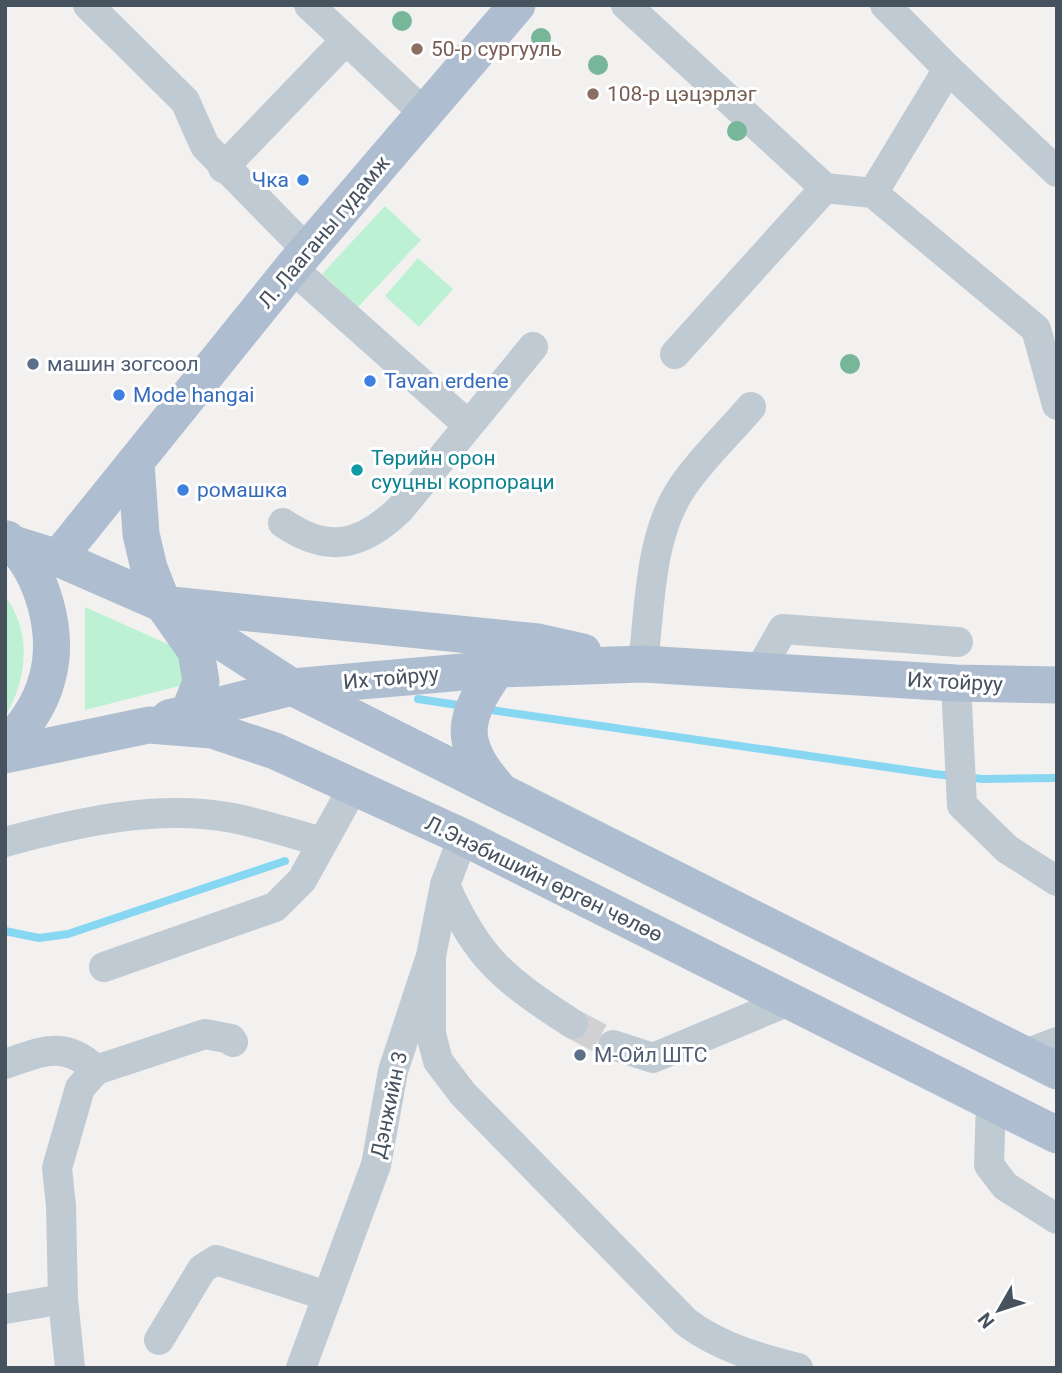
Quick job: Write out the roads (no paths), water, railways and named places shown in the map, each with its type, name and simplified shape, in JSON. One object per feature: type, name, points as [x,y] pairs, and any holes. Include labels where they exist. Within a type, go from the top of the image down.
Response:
[{"type":"main road","name":"Л. Лааганы гудамж","points":[[58,558],[299,259],[517,5]]},
{"type":"main road","points":[[136,463],[141,534],[149,568],[163,604],[196,651],[201,682],[189,712]]},
{"type":"main road","points":[[5,747],[29,721],[47,678],[51,630],[39,584],[9,541]]},
{"type":"main road","name":"Их тойруу","points":[[9,541],[58,558],[163,604],[292,687],[497,668],[643,664],[956,683],[1057,685]]},
{"type":"main road","name":"Их тойруу","points":[[163,604],[538,642],[643,664]]},
{"type":"main road","points":[[497,668],[470,712],[468,730],[470,746],[478,765],[500,790]]},
{"type":"main road","points":[[149,725],[189,712],[292,687],[500,790],[670,880],[1057,1071]]},
{"type":"main road","name":"Л.Энэбишийн өргөн чөлөө","points":[[5,755],[149,725],[221,733],[275,751],[463,837],[1057,1135]]},
{"type":"street","points":[[88,5],[186,101],[205,146],[299,259],[467,424]]},
{"type":"street","points":[[309,5],[424,113]]},
{"type":"street","points":[[626,5],[825,188],[873,193],[1036,329],[1057,405]]},
{"type":"street","points":[[885,5],[1057,172]]},
{"type":"street","points":[[223,168],[346,40]]},
{"type":"street","points":[[873,193],[948,69]]},
{"type":"street","points":[[675,354],[825,188]]},
{"type":"street","points":[[283,523],[309,540],[324,543],[340,543],[369,534],[400,509],[467,424],[533,347]]},
{"type":"street","points":[[643,664],[654,571],[662,533],[682,486],[751,407]]},
{"type":"street","points":[[759,671],[783,629],[958,642]]},
{"type":"street","points":[[956,683],[962,805],[1007,849],[1057,881]]},
{"type":"street","points":[[104,967],[275,907],[302,880],[354,786]]},
{"type":"street","points":[[5,842],[77,822],[180,813],[232,818],[322,842]]},
{"type":"street","name":"Дэнжийн 3","points":[[301,1368],[376,1165],[393,1071],[431,956],[445,886],[463,837]]},
{"type":"street","points":[[445,886],[465,929],[491,963],[525,993],[573,1024]]},
{"type":"street","points":[[431,956],[431,1034],[438,1061],[463,1094],[686,1322],[704,1336],[728,1347],[797,1368]]},
{"type":"street","points":[[613,1045],[653,1058],[789,1001]]},
{"type":"street","points":[[69,1368],[57,1168],[80,1088],[96,1070],[205,1034],[233,1042]]},
{"type":"street","points":[[1023,1055],[1057,1042]]},
{"type":"street","points":[[5,1064],[64,1050],[80,1055],[96,1070]]},
{"type":"street","points":[[991,1102],[989,1165],[1005,1186],[1057,1219]]},
{"type":"street","points":[[159,1340],[202,1269],[216,1260],[327,1296]]},
{"type":"street","points":[[5,1308],[63,1298]]},
{"type":"waterway","points":[[418,699],[464,706]]},
{"type":"waterway","points":[[484,709],[934,774],[983,779],[1057,778]]},
{"type":"waterway","points":[[5,931],[39,938],[68,934],[285,861]]},
{"type":"tunnel","points":[[573,1024],[613,1045]]},
{"type":"place","name":"50-р сургууль","points":[[417,49]]},
{"type":"place","name":"108-р цэцэрлэг","points":[[593,94]]},
{"type":"place","name":"Чка","points":[[303,180]]},
{"type":"place","name":"машин зогсоол","points":[[33,364]]},
{"type":"place","name":"Tavan erdene","points":[[370,381]]},
{"type":"place","name":"Mode hangai","points":[[119,395]]},
{"type":"place","name":"Төрийн орон сууцны корпораци","points":[[357,470]]},
{"type":"place","name":"ромашка","points":[[183,490]]},
{"type":"place","name":"М-Ойл ШТС","points":[[580,1055]]}]
